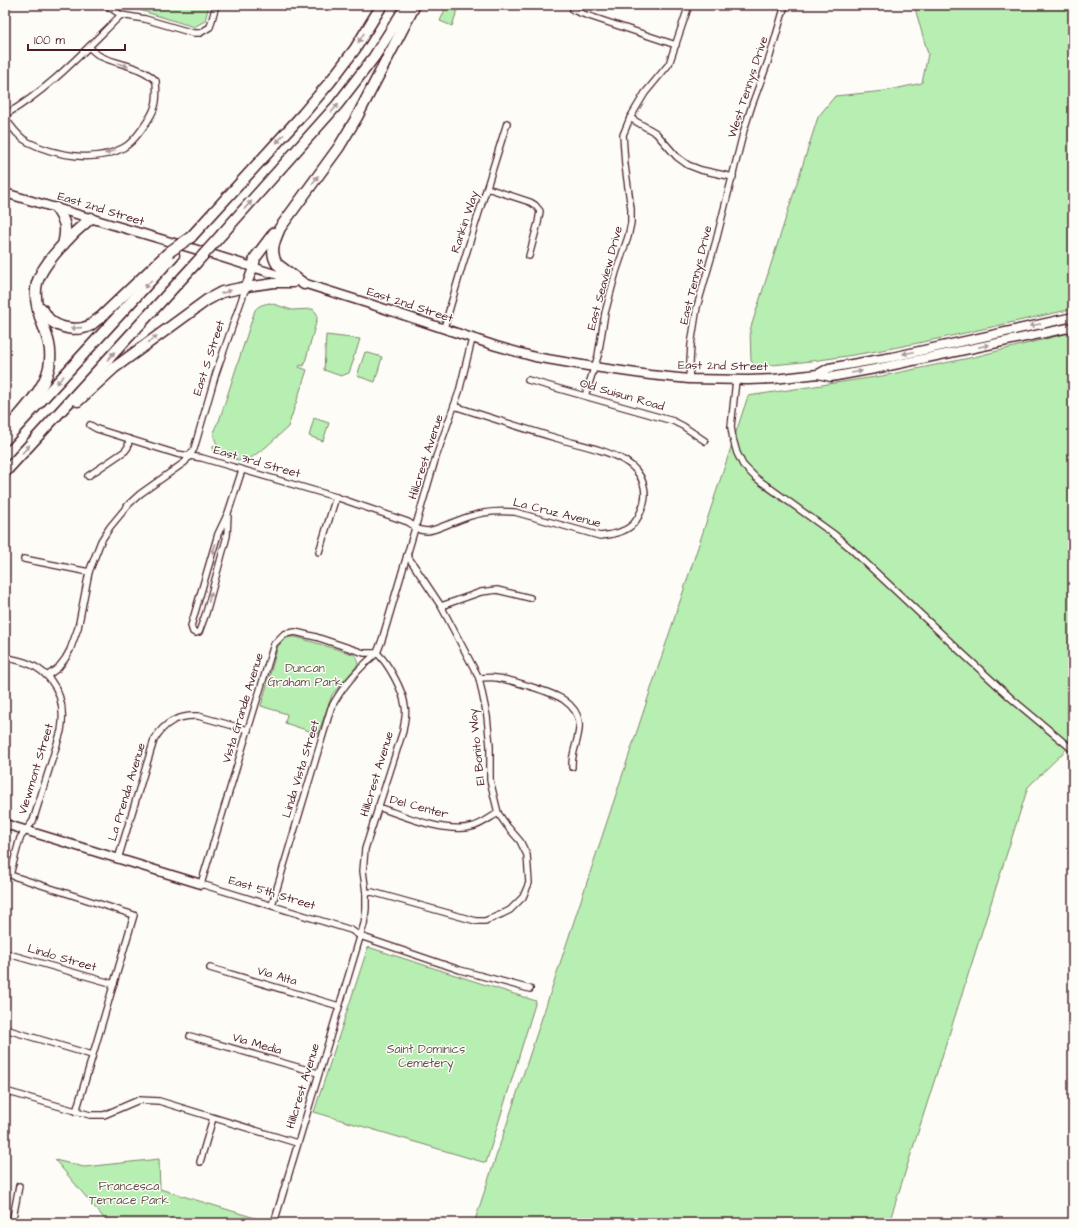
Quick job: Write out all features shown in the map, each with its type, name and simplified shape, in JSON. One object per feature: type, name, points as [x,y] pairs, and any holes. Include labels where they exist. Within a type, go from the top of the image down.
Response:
[{"type":"highway","points":[[37,302],[49,319],[58,325],[69,329],[90,325],[101,317],[191,236],[303,114],[355,49],[382,5]]},
{"type":"highway","points":[[5,472],[300,148],[342,99],[374,57],[407,5]]},
{"type":"highway","points":[[253,268],[256,258],[274,233],[280,228],[339,147],[357,117],[415,5]]},
{"type":"highway","points":[[56,208],[61,215],[65,226],[66,233],[62,247]]},
{"type":"highway","points":[[5,432],[39,389],[47,376],[50,360],[50,346],[38,310],[36,290],[41,274],[50,260],[91,218]]},
{"type":"highway","points":[[280,228],[272,251],[274,259],[284,270],[304,284]]},
{"type":"highway","points":[[5,440],[172,253]]},
{"type":"highway","points":[[47,426],[114,368],[206,300],[222,292],[246,287]]},
{"type":"main road","name":"East 2nd Street","points":[[5,193],[208,253],[444,328],[472,339],[535,357],[594,367],[690,379],[774,379],[818,374],[831,377],[1073,327]]},
{"type":"main road","name":"East S Street","points":[[246,287],[253,268]]},
{"type":"main road","points":[[246,287],[274,282],[304,284]]},
{"type":"main road","name":"East 2nd Street","points":[[818,374],[829,368],[892,357],[1073,317]]},
{"type":"main road","name":"East 5th Street","points":[[5,824],[201,884]]},
{"type":"street","points":[[106,5],[121,15],[145,18],[192,33],[200,33],[210,27],[216,5]]},
{"type":"street","name":"East Seaview Drive","points":[[585,396],[598,356],[605,313],[616,272],[628,237],[631,222],[632,209],[625,165],[623,135],[630,118],[645,93],[669,64],[689,5]]},
{"type":"street","name":"West Tennys Drive","points":[[733,177],[744,130],[770,56],[785,5]]},
{"type":"street","points":[[575,8],[676,45]]},
{"type":"street","points":[[5,115],[41,91],[121,15]]},
{"type":"street","points":[[5,118],[16,133],[28,142],[52,151],[75,157],[98,156],[111,153],[124,148],[136,138],[150,118],[156,104],[156,81],[143,71],[100,56],[89,47]]},
{"type":"street","points":[[630,118],[656,133],[677,157],[688,165],[701,170],[733,177]]},
{"type":"street","name":"Rankin Way","points":[[444,328],[507,123]]},
{"type":"street","name":"East Tennys Drive","points":[[690,379],[691,346],[697,307],[733,177]]},
{"type":"street","points":[[487,188],[530,202],[540,211],[529,256]]},
{"type":"street","name":"East S Street","points":[[189,456],[194,449],[216,373],[246,287]]},
{"type":"street","name":"Hillcrest Avenue","points":[[274,1223],[360,936],[366,909],[366,893],[363,871],[364,857],[378,807],[403,731],[406,716],[406,706],[401,691],[383,658],[377,653],[436,457],[454,406],[472,339]]},
{"type":"street","name":"Old Suisun Road","points":[[528,380],[673,421],[706,441]]},
{"type":"street","points":[[736,380],[731,427],[737,453],[743,465],[756,478],[835,535],[911,607],[1029,714],[1073,750]]},
{"type":"street","name":"La Cruz Avenue","points":[[415,526],[420,530],[431,530],[480,513],[503,511],[515,512],[600,536],[619,532],[632,526],[639,517],[644,505],[646,492],[642,479],[636,470],[626,461],[609,453],[454,406]]},
{"type":"street","name":"East 3rd Street","points":[[90,425],[97,429],[129,439],[189,456],[202,458],[336,497],[408,522],[415,526]]},
{"type":"street","points":[[88,476],[125,451],[128,447],[129,439]]},
{"type":"street","points":[[5,658],[18,659],[31,664],[40,669],[47,676],[58,668],[70,650],[78,628],[89,572],[101,541],[118,516],[140,494],[185,462],[189,456]]},
{"type":"street","points":[[228,513],[227,536],[202,628],[196,633],[193,632],[191,626],[218,534],[228,513],[242,470]]},
{"type":"street","points":[[319,552],[336,497]]},
{"type":"street","name":"El Bonito Way","points":[[366,893],[372,892],[476,921],[485,921],[510,910],[523,897],[530,883],[527,855],[520,841],[506,826],[498,813],[490,780],[490,746],[487,716],[479,678],[441,606],[407,555]]},
{"type":"street","points":[[24,559],[89,572]]},
{"type":"street","points":[[441,606],[481,592],[497,590],[530,598]]},
{"type":"street","name":"Vista Grande Avenue","points":[[201,884],[274,644],[284,634],[296,632],[364,653],[377,653]]},
{"type":"street","name":"Linda Vista Street","points":[[272,905],[331,708],[339,692],[368,660],[377,653]]},
{"type":"street","name":"Viewmont Street","points":[[47,676],[58,695],[62,707],[63,720],[61,731],[33,821],[20,838],[10,875],[134,915],[76,1112]]},
{"type":"street","points":[[479,678],[496,677],[540,690],[563,699],[571,706],[579,720],[580,728],[572,758],[572,767]]},
{"type":"street","name":"La Prenda Avenue","points":[[118,859],[154,740],[162,728],[172,721],[183,717],[198,716],[248,730]]},
{"type":"street","name":"Del Center","points":[[378,807],[433,825],[453,827],[474,826],[498,813]]},
{"type":"street","name":"East 5th Street","points":[[201,884],[351,930],[360,936],[460,970],[530,989]]},
{"type":"street","name":"Lindo Street","points":[[5,952],[114,984]]},
{"type":"street","name":"Via Alta","points":[[210,968],[339,1006]]},
{"type":"street","points":[[5,1029],[92,1055]]},
{"type":"street","name":"Via Media","points":[[190,1036],[318,1074]]},
{"type":"street","points":[[5,1092],[76,1112],[104,1115],[139,1100],[159,1101],[297,1143]]},
{"type":"street","points":[[200,1162],[213,1118]]},
{"type":"street","points":[[12,1223],[19,1186]]},
{"type":"green space","points":[[123,5],[209,5],[205,21],[194,27]]},
{"type":"green space","points":[[447,5],[459,5],[452,26],[440,21]]},
{"type":"green space","points":[[914,5],[1073,5],[1073,309],[916,344],[836,358],[756,366],[751,361],[750,330],[818,117],[835,96],[885,91],[922,83],[928,54]]},
{"type":"green space","points":[[270,303],[292,310],[313,309],[317,314],[317,319],[304,366],[300,365],[299,367],[307,370],[288,427],[266,447],[252,457],[248,463],[213,452],[213,446],[217,444],[214,438],[214,432],[219,421],[255,310],[264,304]]},
{"type":"green space","points":[[1073,332],[1073,743],[1028,787],[889,1223],[474,1223],[748,396],[882,376],[974,357]]},
{"type":"green space","points":[[326,335],[360,339],[349,373],[341,376],[324,370]]},
{"type":"green space","points":[[365,352],[382,357],[375,382],[357,376]]},
{"type":"green space","points":[[314,418],[329,423],[323,441],[309,436]]},
{"type":"green space","name":"Duncan Graham Park","points":[[296,637],[353,654],[357,657],[358,663],[356,667],[332,695],[318,734],[285,723],[287,714],[261,706],[278,646],[285,639]]},
{"type":"green space","name":"Saint Dominics Cemetery","points":[[368,947],[536,1001],[486,1163],[314,1112]]},
{"type":"green space","name":"Francesca Terrace Park","points":[[159,1159],[160,1189],[265,1221],[264,1223],[108,1223],[55,1160],[84,1167]]}]
